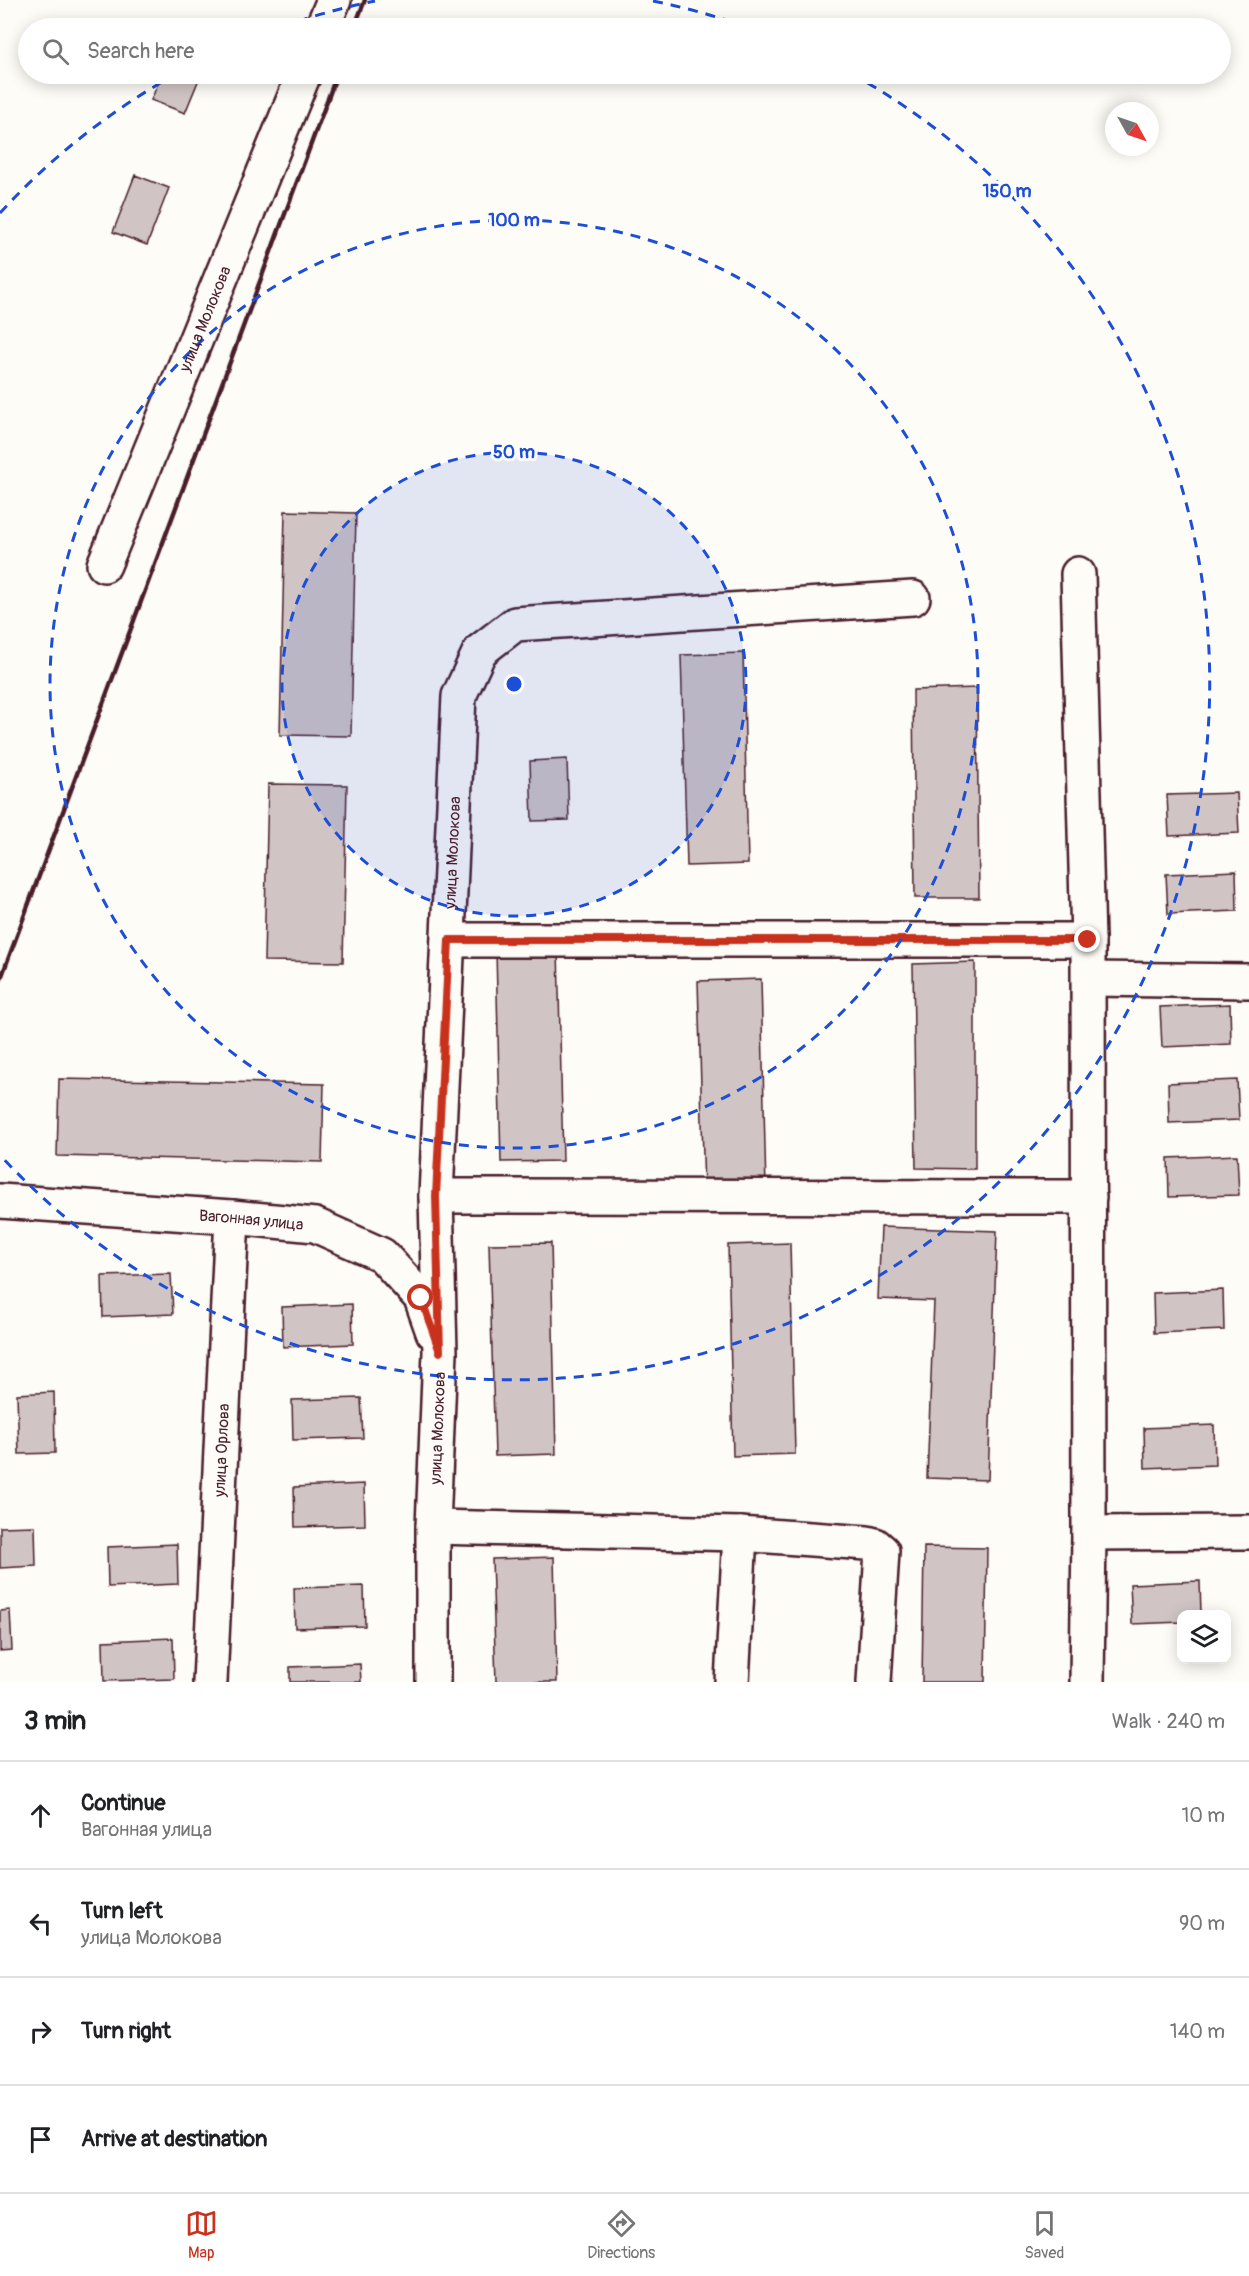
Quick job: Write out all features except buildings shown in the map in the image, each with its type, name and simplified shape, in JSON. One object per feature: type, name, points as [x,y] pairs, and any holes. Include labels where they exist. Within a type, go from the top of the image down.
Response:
[{"type":"street","points":[[326,18],[334,0]]},
{"type":"street","name":"улица Молокова","points":[[104,565],[300,84]]},
{"type":"street","points":[[1078,574],[1089,979],[1087,1682]]},
{"type":"street","name":"улица Молокова","points":[[433,1682],[433,1527],[440,1352],[436,1196],[459,696],[480,651],[515,624],[913,598]]},
{"type":"street","points":[[449,940],[1088,940]]},
{"type":"street","points":[[1089,979],[1249,981]]},
{"type":"street","points":[[436,1196],[1089,1197]]},
{"type":"street","name":"Вагонная улица","points":[[0,1201],[315,1225],[382,1255],[421,1298],[440,1352]]},
{"type":"street","name":"улица Орлова","points":[[210,1682],[232,1217]]},
{"type":"street","points":[[433,1527],[740,1534],[875,1545],[882,1551],[874,1682]]},
{"type":"street","points":[[1089,1533],[1249,1532]]},
{"type":"street","points":[[732,1682],[740,1534]]},
{"type":"railway","points":[[358,18],[365,0]]},
{"type":"railway","points":[[0,981],[333,84]]},
{"type":"route","points":[[421,1298],[440,1352],[436,1196],[449,940],[1088,940]]}]
